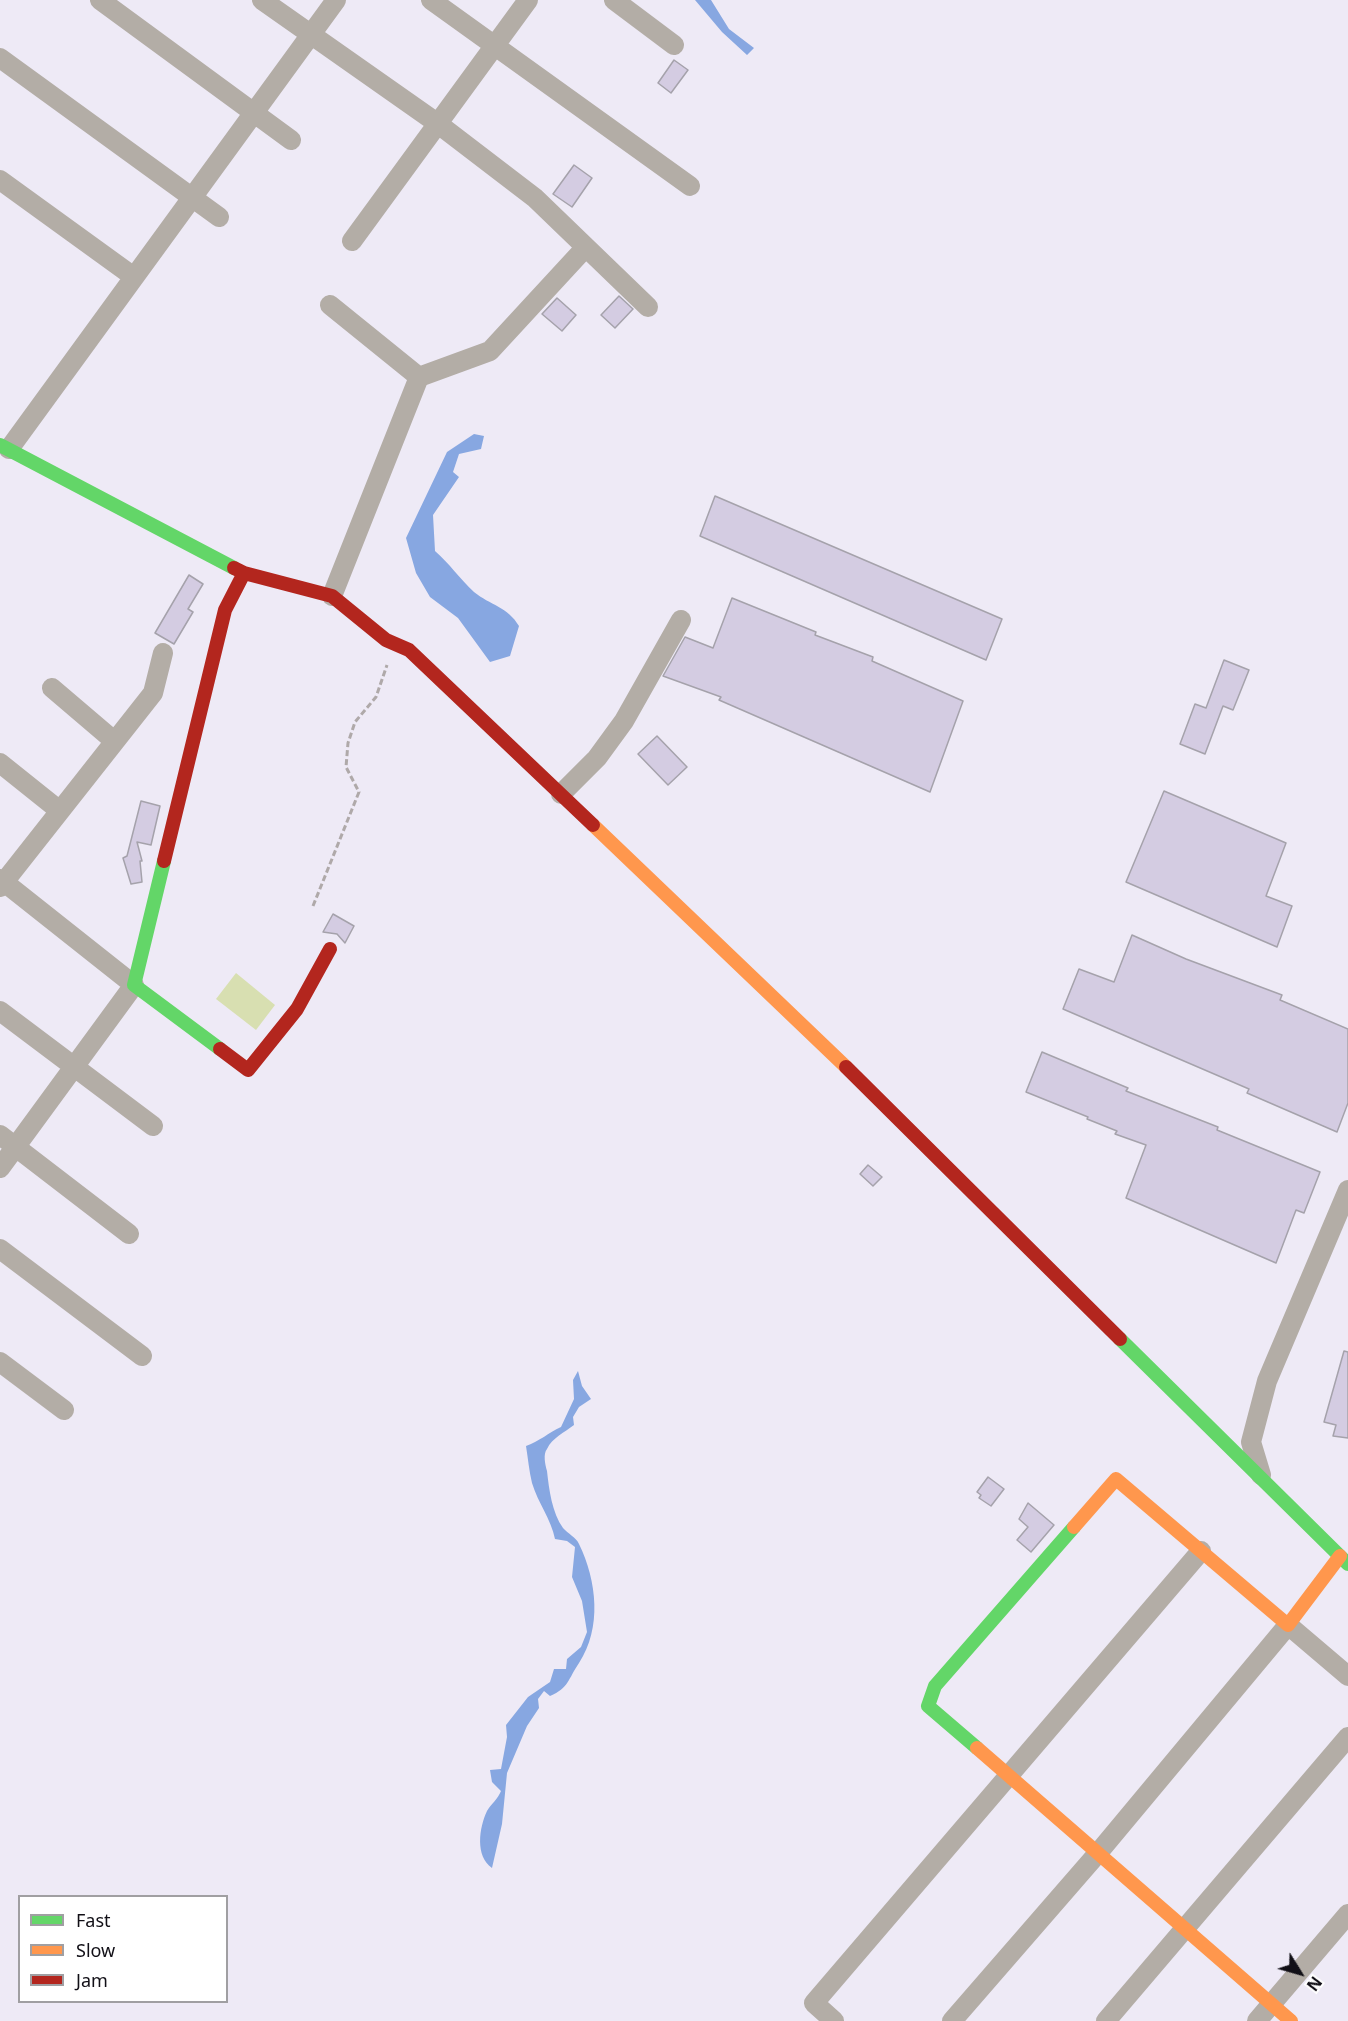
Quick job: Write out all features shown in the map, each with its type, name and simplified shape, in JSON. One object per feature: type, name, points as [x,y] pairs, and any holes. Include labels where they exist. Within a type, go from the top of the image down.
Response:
[{"type":"street","points":[[100,0],[291,140]]},
{"type":"street","points":[[262,0],[437,123],[535,198],[585,249],[648,307]]},
{"type":"street","points":[[336,0],[134,277],[4,447],[244,573],[332,596],[386,640],[409,650],[797,1018],[1344,1560],[1098,1853],[951,2021]]},
{"type":"street","points":[[431,0],[690,186]]},
{"type":"street","points":[[352,241],[528,0]]},
{"type":"street","points":[[614,0],[674,45]]},
{"type":"street","points":[[0,58],[219,217]]},
{"type":"street","points":[[0,180],[134,277]]},
{"type":"street","points":[[332,596],[419,377],[490,351],[585,249]]},
{"type":"street","points":[[330,305],[419,377]]},
{"type":"street","points":[[0,1168],[134,985],[225,610],[244,573]]},
{"type":"street","points":[[561,794],[597,758],[624,721],[681,620]]},
{"type":"street","points":[[163,653],[153,693],[113,740],[60,811],[1,883],[249,1070],[297,1009],[330,949]]},
{"type":"street","points":[[52,688],[113,740]]},
{"type":"street","points":[[0,763],[60,811]]},
{"type":"street","points":[[0,1011],[153,1126]]},
{"type":"street","points":[[0,1135],[129,1234]]},
{"type":"street","points":[[1262,1477],[1251,1442],[1267,1381],[1348,1190]]},
{"type":"street","points":[[0,1250],[142,1356]]},
{"type":"street","points":[[0,1362],[64,1410]]},
{"type":"street","points":[[1291,2021],[928,1706],[934,1686],[1116,1479],[1348,1676]]},
{"type":"street","points":[[834,2021],[814,2002],[1007,1774],[1201,1551]]},
{"type":"street","points":[[1106,2021],[1348,1737]]},
{"type":"street","points":[[1257,2021],[1348,1914]]},
{"type":"path","points":[[313,906],[359,792],[346,767],[348,743],[355,722],[376,697],[387,666],[386,640]]},
{"type":"green space","points":[[236,973],[275,1005],[256,1030],[216,999]]},
{"type":"water","points":[[695,0],[711,0],[729,29],[754,48],[747,55],[722,32]]},
{"type":"water","points":[[474,434],[484,436],[481,449],[459,454],[453,472],[459,477],[433,515],[435,551],[474,592],[510,614],[519,626],[510,656],[490,662],[458,618],[430,597],[416,573],[406,538],[447,452]]},
{"type":"water","points":[[578,1371],[582,1386],[591,1399],[579,1407],[573,1417],[574,1425],[549,1445],[545,1459],[556,1515],[563,1528],[578,1542],[590,1573],[594,1620],[586,1649],[568,1682],[561,1690],[550,1696],[544,1691],[538,1699],[539,1708],[527,1726],[507,1773],[502,1824],[492,1868],[483,1856],[480,1841],[487,1811],[501,1791],[492,1782],[490,1770],[501,1769],[507,1737],[506,1725],[528,1697],[550,1682],[554,1669],[566,1669],[567,1659],[581,1647],[587,1632],[582,1601],[572,1577],[575,1547],[567,1541],[555,1539],[532,1483],[526,1446],[561,1427],[574,1399],[573,1380]]},
{"type":"building","points":[[674,60],[688,70],[671,93],[658,83]]},
{"type":"building","points":[[574,165],[592,178],[572,207],[553,194]]},
{"type":"building","points":[[619,296],[633,309],[615,328],[601,315]]},
{"type":"building","points":[[557,298],[576,315],[562,331],[542,314]]},
{"type":"building","points":[[715,496],[1002,619],[986,660],[700,536]]},
{"type":"building","points":[[189,575],[203,584],[188,609],[193,612],[174,644],[155,633]]},
{"type":"building","points":[[732,598],[816,632],[815,635],[873,657],[872,661],[963,701],[930,792],[719,700],[721,697],[663,676],[685,637],[713,648]]},
{"type":"building","points":[[1224,660],[1249,670],[1233,710],[1223,706],[1205,754],[1180,744],[1195,704],[1206,708]]},
{"type":"building","points":[[657,736],[687,767],[668,785],[638,754]]},
{"type":"building","points":[[1164,791],[1286,843],[1266,896],[1292,906],[1277,947],[1126,882]]},
{"type":"building","points":[[141,801],[160,806],[151,845],[137,842],[142,861],[140,861],[142,882],[131,884],[123,858],[127,856]]},
{"type":"building","points":[[333,914],[354,926],[345,943],[337,934],[323,932]]},
{"type":"building","points":[[1132,935],[1186,959],[1282,995],[1280,1000],[1348,1029],[1348,1103],[1337,1132],[1247,1093],[1249,1089],[1063,1009],[1079,969],[1114,982]]},
{"type":"building","points":[[1042,1052],[1128,1088],[1126,1091],[1218,1127],[1217,1130],[1320,1172],[1304,1213],[1296,1210],[1276,1263],[1126,1198],[1146,1145],[1115,1134],[1117,1131],[1087,1119],[1088,1117],[1026,1092]]},
{"type":"building","points":[[868,1165],[882,1177],[873,1186],[860,1174]]},
{"type":"building","points":[[1344,1351],[1348,1352],[1348,1438],[1333,1436],[1336,1425],[1324,1422]]},
{"type":"building","points":[[988,1477],[1004,1489],[991,1506],[979,1498],[981,1495],[977,1492]]},
{"type":"building","points":[[1028,1503],[1054,1525],[1031,1552],[1017,1540],[1028,1527],[1019,1519]]},
{"type":"traffic: fast","points":[[0,445],[234,568]]},
{"type":"traffic: fast","points":[[164,861],[134,985],[220,1049]]},
{"type":"traffic: fast","points":[[1120,1339],[1348,1564]]},
{"type":"traffic: fast","points":[[977,1748],[928,1706],[935,1686],[1074,1527]]},
{"type":"traffic: slow","points":[[593,825],[846,1067]]},
{"type":"traffic: slow","points":[[1074,1527],[1116,1479],[1288,1625],[1340,1556]]},
{"type":"traffic: slow","points":[[977,1748],[1291,2021]]},
{"type":"traffic: jam","points":[[234,568],[244,573],[332,596],[386,640],[409,650],[593,825]]},
{"type":"traffic: jam","points":[[164,861],[225,610],[244,573]]},
{"type":"traffic: jam","points":[[220,1049],[248,1070],[297,1009],[330,949]]},
{"type":"traffic: jam","points":[[846,1067],[1120,1339]]}]
